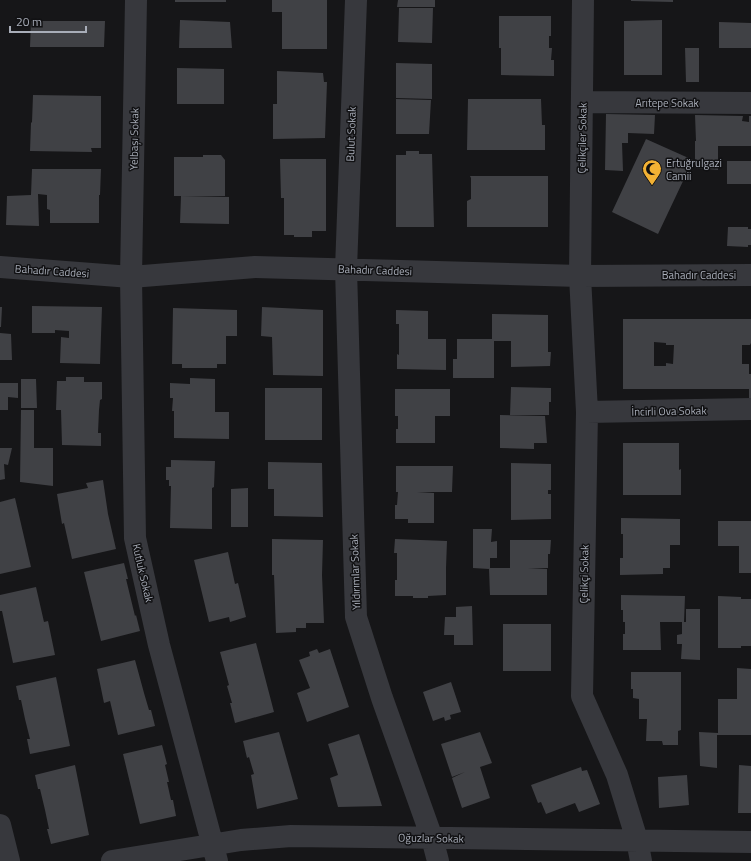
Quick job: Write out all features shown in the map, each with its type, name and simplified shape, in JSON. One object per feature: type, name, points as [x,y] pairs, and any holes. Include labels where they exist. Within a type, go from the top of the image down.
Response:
[{"type":"street","name":"Yelbaşı Sokak","points":[[131,277],[136,0]]},
{"type":"street","name":"Bulut Sokak","points":[[346,269],[356,0]]},
{"type":"street","name":"Çelikçiler Sokak","points":[[580,276],[583,0]]},
{"type":"street","name":"Arıtepe Sokak","points":[[582,102],[751,103]]},
{"type":"street","name":"Bahadır Caddesi","points":[[0,267],[131,277],[255,267],[580,276],[751,275]]},
{"type":"street","name":"Yıldırımlar Sokak","points":[[346,269],[356,617],[382,698],[432,838],[438,861]]},
{"type":"street","name":"Çelikçi Sokak","points":[[580,276],[587,412],[582,696],[617,775],[637,840],[641,861]]},
{"type":"street","name":"Kutluk Sokak","points":[[131,277],[135,538],[159,645],[215,853]]},
{"type":"street","name":"İncirli Ova Sokak","points":[[587,412],[751,409]]},
{"type":"street","points":[[0,825],[9,861]]},
{"type":"street","name":"Oğuzlar Sokak","points":[[112,861],[215,853],[241,840],[291,836],[751,842]]},
{"type":"building","points":[[175,0],[226,0],[226,2],[175,2]]},
{"type":"building","points":[[272,0],[327,0],[327,49],[282,49],[282,12],[272,12]]},
{"type":"building","points":[[398,0],[435,0],[435,7],[397,7]]},
{"type":"building","points":[[673,0],[673,2],[631,1]]},
{"type":"building","points":[[399,8],[433,8],[432,43],[398,42]]},
{"type":"building","points":[[499,16],[551,16],[551,36],[549,36],[549,48],[552,48],[551,60],[554,60],[554,76],[501,75]]},
{"type":"building","points":[[180,20],[230,22],[232,48],[179,48]]},
{"type":"building","points":[[662,20],[662,75],[624,75],[624,21]]},
{"type":"building","points":[[31,21],[105,21],[104,47],[30,47]]},
{"type":"building","points":[[719,22],[751,23],[751,48],[719,48]]},
{"type":"building","points":[[685,48],[699,48],[699,82],[686,82]]},
{"type":"building","points":[[396,63],[432,64],[432,99],[396,98]]},
{"type":"building","points":[[177,68],[224,69],[224,104],[177,104]]},
{"type":"building","points":[[277,71],[323,73],[324,82],[327,82],[325,138],[273,139],[273,104],[277,104]]},
{"type":"building","points":[[33,95],[101,96],[101,148],[91,148],[92,152],[30,151]]},
{"type":"building","points":[[396,99],[431,100],[429,134],[396,134]]},
{"type":"building","points":[[468,99],[541,99],[542,125],[545,125],[545,150],[467,150]]},
{"type":"building","points":[[606,114],[655,115],[654,134],[628,133],[628,143],[622,143],[623,171],[605,170]]},
{"type":"building","points":[[695,115],[743,116],[742,121],[749,122],[749,116],[751,116],[751,146],[718,146],[718,170],[695,168],[697,163],[695,161]]},
{"type":"building","name":"Ertuğrulgazi Camii","points":[[646,139],[693,160],[658,234],[612,212]]},
{"type":"building","points":[[406,151],[419,151],[419,154],[432,154],[434,227],[396,227],[396,155],[406,155]]},
{"type":"building","points":[[203,155],[221,155],[225,160],[225,196],[174,196],[174,157],[203,157]]},
{"type":"building","points":[[280,159],[326,159],[326,231],[312,231],[312,237],[294,237],[294,235],[284,235],[284,198],[281,198]]},
{"type":"building","points":[[727,161],[751,161],[751,184],[727,184]]},
{"type":"building","points":[[32,169],[101,169],[99,223],[50,223],[50,210],[47,209],[47,195],[38,194],[39,226],[6,225],[7,196],[31,195]]},
{"type":"building","points":[[470,176],[548,176],[548,227],[467,227],[467,201],[471,199]]},
{"type":"building","points":[[181,196],[229,197],[229,224],[180,223]]},
{"type":"building","points":[[728,227],[748,227],[748,229],[751,229],[751,245],[748,245],[748,247],[727,246]]},
{"type":"building","points":[[32,306],[102,307],[100,364],[60,363],[61,337],[69,338],[69,331],[55,330],[55,333],[32,333]]},
{"type":"building","points":[[0,307],[2,307],[1,327],[0,327]]},
{"type":"building","points":[[262,307],[323,310],[323,376],[273,375],[272,337],[261,336]]},
{"type":"building","points":[[173,308],[237,310],[237,336],[226,336],[226,364],[217,364],[217,368],[182,368],[182,364],[172,364]]},
{"type":"building","points":[[396,310],[428,311],[428,339],[446,339],[446,370],[397,369],[397,354],[399,355],[399,324],[396,324]]},
{"type":"building","points":[[492,314],[548,315],[548,352],[551,352],[550,366],[511,367],[511,341],[494,341],[494,378],[453,378],[453,359],[457,359],[457,339],[492,339]]},
{"type":"building","points":[[623,319],[751,319],[751,343],[750,345],[742,345],[742,364],[749,364],[749,374],[751,374],[751,398],[749,398],[749,389],[623,389]],"holes":[[[654,342],[666,343],[666,345],[674,345],[673,364],[666,363],[666,366],[654,366]]]},
{"type":"building","points":[[0,333],[11,334],[12,360],[0,360]]},
{"type":"building","points":[[66,377],[84,377],[84,382],[102,382],[102,399],[100,400],[98,433],[101,433],[101,446],[62,445],[61,410],[56,410],[57,381],[66,381]]},
{"type":"building","points":[[190,378],[215,379],[215,412],[229,412],[229,439],[174,438],[174,411],[172,411],[173,398],[170,398],[170,383],[190,384]]},
{"type":"building","points":[[21,379],[36,379],[37,408],[21,408]]},
{"type":"building","points":[[0,383],[18,383],[18,398],[8,397],[8,410],[0,410]]},
{"type":"building","points":[[511,387],[551,388],[549,415],[510,415]]},
{"type":"building","points":[[265,388],[322,388],[322,440],[265,440]]},
{"type":"building","points":[[395,389],[450,389],[450,416],[435,416],[435,443],[396,443],[398,416],[395,416]]},
{"type":"building","points":[[21,410],[34,410],[34,448],[53,448],[53,486],[20,482]]},
{"type":"building","points":[[500,415],[545,416],[547,443],[534,443],[534,449],[500,448]]},
{"type":"building","points":[[623,443],[679,443],[681,495],[623,495]]},
{"type":"building","points":[[0,448],[12,448],[8,465],[4,464],[5,479],[0,480]]},
{"type":"building","points":[[171,460],[215,461],[214,487],[212,488],[212,529],[170,528],[171,486],[169,486],[169,480],[166,480],[166,467],[171,467]]},
{"type":"building","points":[[268,462],[322,463],[323,517],[274,516],[274,489],[268,489]]},
{"type":"building","points":[[511,463],[551,464],[551,490],[548,490],[548,494],[551,494],[551,519],[511,520]]},
{"type":"building","points":[[396,466],[453,466],[452,492],[417,492],[434,493],[434,523],[408,523],[408,519],[395,519],[395,505],[397,505],[398,492],[396,492]]},
{"type":"building","points":[[103,480],[108,514],[116,549],[72,559],[64,523],[62,524],[57,494],[88,488],[86,483]]},
{"type":"building","points":[[248,488],[248,527],[231,527],[231,489]]},
{"type":"building","points":[[15,498],[31,567],[0,574],[0,502]]},
{"type":"building","points":[[621,518],[680,519],[680,545],[670,545],[670,568],[663,568],[663,574],[620,575],[620,558],[623,558]]},
{"type":"building","points":[[718,521],[751,521],[751,573],[739,573],[739,546],[718,546]]},
{"type":"building","points":[[473,529],[492,529],[491,542],[497,541],[497,558],[490,558],[490,568],[510,568],[510,540],[551,540],[550,554],[548,554],[548,568],[528,568],[547,569],[547,595],[490,595],[489,569],[473,568]]},
{"type":"building","points":[[272,539],[323,540],[322,575],[324,623],[306,623],[306,628],[296,628],[296,632],[276,633],[274,575],[272,575]]},
{"type":"building","points":[[395,539],[447,541],[446,595],[428,596],[428,598],[395,596],[395,580],[397,580],[397,553],[394,553]]},
{"type":"building","points":[[228,552],[235,584],[238,583],[246,617],[230,622],[229,617],[209,622],[194,560]]},
{"type":"building","points":[[124,563],[128,579],[126,579],[140,631],[101,641],[84,572]]},
{"type":"building","points":[[36,587],[44,622],[48,621],[55,655],[13,663],[2,611],[0,611],[0,595]]},
{"type":"building","points":[[621,595],[685,596],[684,622],[686,622],[686,609],[700,609],[700,660],[681,659],[682,644],[677,644],[677,635],[682,634],[682,622],[660,622],[661,650],[623,650],[625,622],[623,622],[623,610],[621,610]]},
{"type":"building","points":[[718,596],[751,599],[751,646],[741,646],[741,648],[718,648]]},
{"type":"building","points":[[472,606],[473,645],[454,645],[454,635],[444,635],[445,617],[456,617],[456,607]]},
{"type":"building","points":[[503,624],[551,624],[551,671],[503,671]]},
{"type":"building","points":[[256,643],[274,712],[235,723],[230,703],[232,703],[227,686],[229,685],[220,652]]},
{"type":"building","points":[[317,649],[319,653],[330,649],[349,707],[307,722],[297,693],[310,688],[299,660],[310,656],[309,652]]},
{"type":"building","points":[[135,660],[155,726],[118,735],[110,701],[104,703],[97,669]]},
{"type":"building","points":[[737,668],[751,669],[751,735],[717,735],[717,768],[700,766],[699,732],[718,733],[718,699],[737,699]]},
{"type":"building","points":[[631,672],[681,672],[681,730],[678,731],[678,745],[663,745],[662,741],[646,741],[647,719],[639,719],[639,699],[633,698],[633,689],[631,689]]},
{"type":"building","points":[[56,677],[70,746],[30,754],[27,739],[30,739],[21,700],[19,700],[16,686]]},
{"type":"building","points":[[451,682],[461,712],[450,715],[451,719],[445,721],[444,717],[433,721],[423,692]]},
{"type":"building","points":[[279,732],[298,799],[257,809],[251,775],[254,774],[249,757],[247,758],[243,741]]},
{"type":"building","points":[[480,732],[492,763],[480,767],[490,798],[462,808],[452,778],[465,772],[452,777],[441,744]]},
{"type":"building","points":[[359,734],[382,806],[338,807],[330,778],[338,775],[328,744]]},
{"type":"building","points":[[162,745],[167,764],[165,765],[169,782],[167,782],[176,816],[140,824],[123,754]]},
{"type":"building","points":[[75,765],[89,835],[51,844],[47,829],[49,829],[45,810],[35,775]]},
{"type":"building","points":[[739,765],[751,766],[751,813],[738,813]]},
{"type":"building","points":[[581,767],[582,771],[587,770],[600,804],[579,812],[575,803],[546,814],[541,802],[538,803],[531,785]]},
{"type":"building","points":[[687,775],[689,805],[659,808],[658,777]]},
{"type":"place","name":"Ertuğrulgazi Camii","points":[[652,186]]}]
